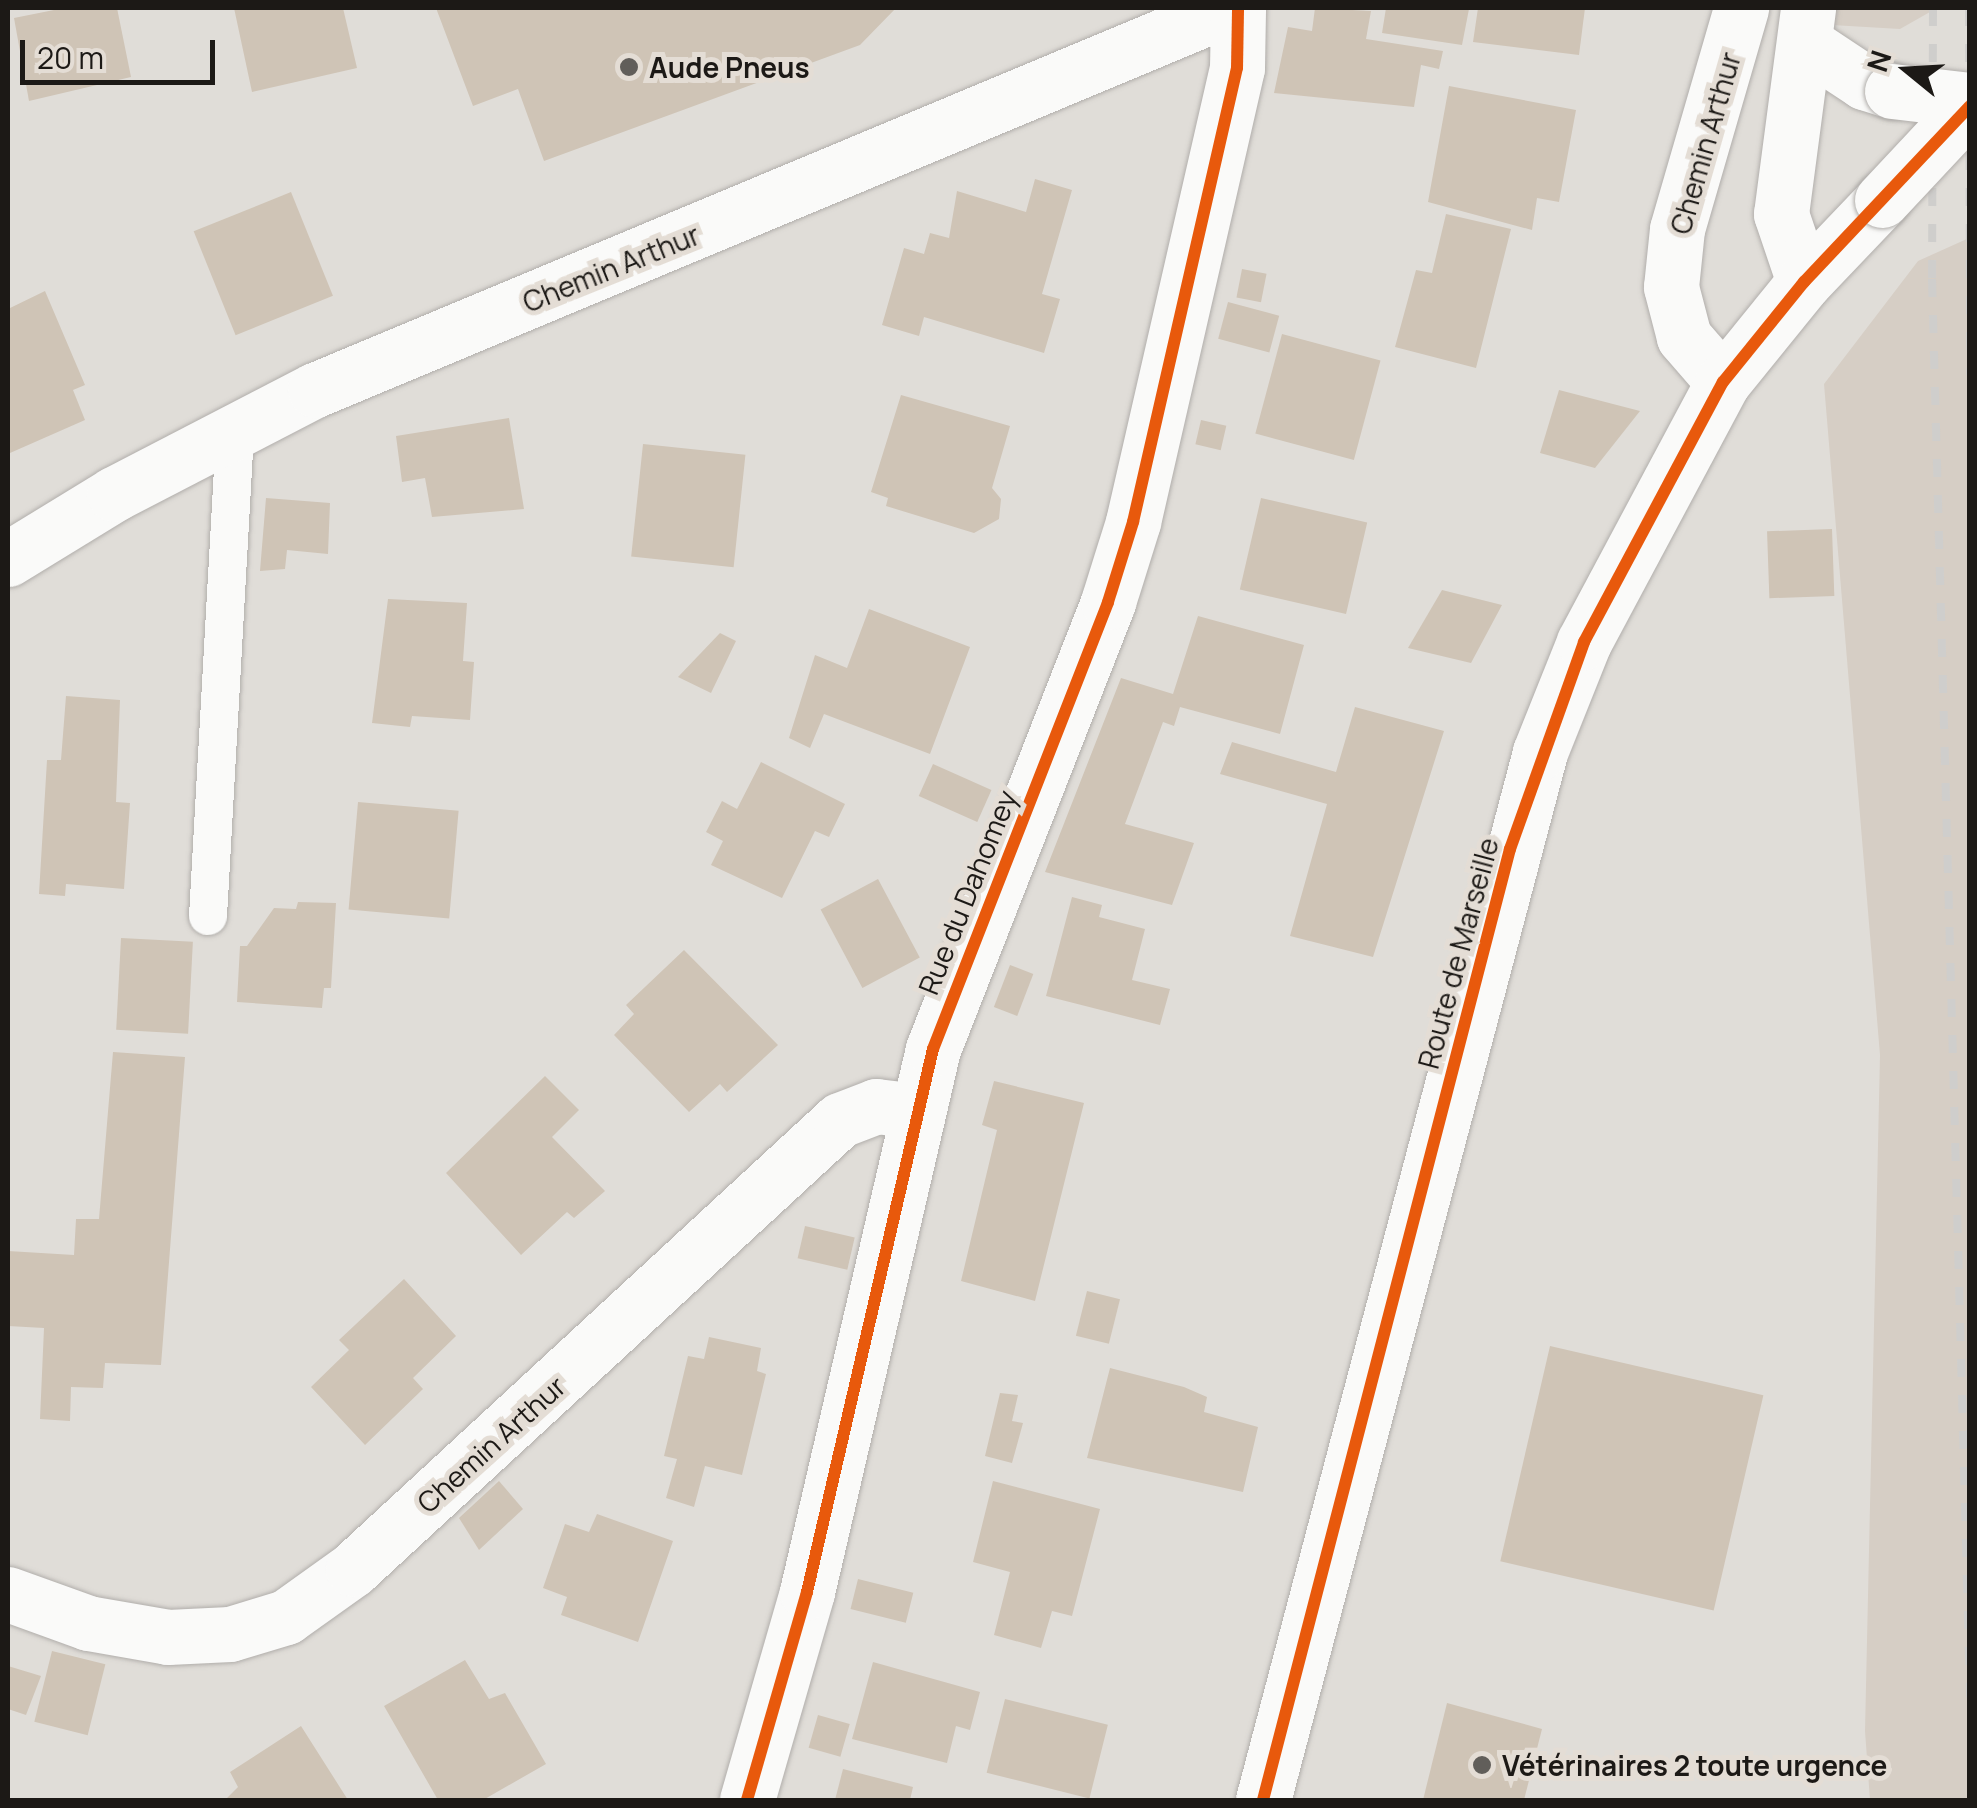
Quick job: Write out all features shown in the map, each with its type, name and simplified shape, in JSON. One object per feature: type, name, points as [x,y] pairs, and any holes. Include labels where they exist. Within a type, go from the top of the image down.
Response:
[{"type":"street","name":"Chemin Arthur","points":[[8,559],[235,428],[1230,8]]},
{"type":"street","name":"Rue du Dahomey","points":[[747,1800],[811,1577],[918,1111],[947,1009],[1108,602],[1133,522],[1237,68],[1238,8]]},
{"type":"street","name":"Chemin Arthur","points":[[1723,382],[1684,337],[1671,287],[1677,229],[1741,8]]},
{"type":"street","points":[[1806,25],[1864,82],[1892,92],[1970,103]]},
{"type":"street","points":[[1804,282],[1781,214],[1806,25]]},
{"type":"street","name":"Route de Marseille","points":[[1263,1800],[1540,752],[1584,642],[1723,382],[1804,282],[1970,103]]},
{"type":"street","name":"Chemin Arthur","points":[[8,1594],[88,1623],[168,1638],[230,1634],[286,1616],[353,1569],[840,1120],[876,1106],[918,1111]]},
{"type":"lane","points":[[208,916],[235,428]]},
{"type":"shaded area","points":[[1834,8],[1937,8],[1900,29],[1832,25]]},
{"type":"shaded area","points":[[1969,238],[1969,1800],[1870,1800],[1865,1731],[1880,1055],[1824,384],[1918,261]]},
{"type":"building","points":[[64,8],[117,8],[131,77],[29,101],[14,18]]},
{"type":"building","points":[[234,8],[343,8],[357,68],[252,92]]},
{"type":"building","name":"Aude Pneus","points":[[436,8],[896,8],[860,45],[544,161],[518,89],[473,106]]},
{"type":"building","points":[[1315,8],[1371,11],[1366,39],[1443,51],[1439,69],[1421,65],[1414,107],[1274,93],[1288,27],[1312,31]]},
{"type":"building","points":[[1386,8],[1469,9],[1462,45],[1382,33]]},
{"type":"building","points":[[1478,8],[1585,8],[1579,55],[1473,42]]},
{"type":"building","points":[[1449,86],[1576,110],[1559,202],[1537,198],[1532,230],[1428,202]]},
{"type":"building","points":[[1035,179],[1072,190],[1042,294],[1060,299],[1044,353],[924,317],[919,336],[882,325],[904,248],[924,254],[930,233],[949,238],[957,191],[1026,212]]},
{"type":"building","points":[[291,192],[333,296],[236,335],[194,231]]},
{"type":"building","points":[[1446,214],[1511,229],[1476,368],[1395,347],[1416,270],[1432,273]]},
{"type":"building","points":[[1242,269],[1267,274],[1261,302],[1236,297]]},
{"type":"building","points":[[45,291],[85,385],[73,390],[85,420],[10,453],[8,309]]},
{"type":"building","points":[[1228,302],[1279,316],[1269,352],[1218,339]]},
{"type":"building","points":[[1282,334],[1381,360],[1354,460],[1255,433]]},
{"type":"building","points":[[1559,390],[1640,411],[1595,468],[1540,453]]},
{"type":"building","points":[[901,395],[1010,426],[992,488],[1001,499],[999,519],[974,533],[886,506],[888,498],[871,492]]},
{"type":"building","points":[[509,418],[524,509],[432,517],[425,478],[402,482],[396,436]]},
{"type":"building","points":[[1201,420],[1226,426],[1221,450],[1195,444]]},
{"type":"building","points":[[643,444],[745,455],[734,567],[631,556]]},
{"type":"building","points":[[266,498],[330,503],[328,554],[287,550],[285,569],[260,571]]},
{"type":"building","points":[[1261,498],[1367,523],[1346,614],[1240,590]]},
{"type":"building","points":[[1832,529],[1834,596],[1769,598],[1767,531]]},
{"type":"building","points":[[1442,590],[1502,605],[1471,663],[1408,648]]},
{"type":"building","points":[[388,599],[467,603],[463,661],[474,662],[470,720],[412,716],[410,727],[372,723]]},
{"type":"building","points":[[869,609],[970,647],[930,754],[824,714],[810,748],[789,738],[815,655],[847,668]]},
{"type":"building","points":[[1198,616],[1304,645],[1280,734],[1180,707],[1174,726],[1163,722],[1125,824],[1194,843],[1172,905],[1045,872],[1121,678],[1173,694]]},
{"type":"building","points":[[720,633],[736,641],[711,693],[678,677]]},
{"type":"building","points":[[66,696],[120,700],[116,802],[130,803],[124,889],[66,884],[65,896],[39,894],[47,760],[61,760]]},
{"type":"building","points":[[1355,707],[1444,731],[1373,957],[1290,936],[1327,804],[1220,774],[1232,742],[1336,772]]},
{"type":"building","points":[[761,762],[845,804],[829,837],[815,831],[782,898],[711,865],[723,841],[706,832],[722,801],[737,809]]},
{"type":"building","points":[[933,764],[991,790],[977,822],[919,796]]},
{"type":"building","points":[[358,802],[459,811],[449,918],[349,910]]},
{"type":"building","points":[[878,879],[920,958],[862,988],[821,910]]},
{"type":"building","points":[[1072,897],[1102,905],[1099,917],[1145,929],[1132,980],[1170,989],[1160,1025],[1046,996]]},
{"type":"building","points":[[298,902],[336,903],[331,988],[324,988],[322,1008],[237,1002],[240,946],[247,946],[274,908],[296,909]]},
{"type":"building","points":[[121,938],[193,942],[188,1034],[116,1030]]},
{"type":"building","points":[[684,950],[778,1045],[727,1092],[720,1084],[689,1112],[614,1035],[634,1014],[626,1005]]},
{"type":"building","points":[[1010,965],[1033,974],[1017,1016],[994,1007]]},
{"type":"building","points":[[113,1052],[185,1057],[161,1365],[105,1363],[103,1388],[71,1387],[70,1421],[40,1419],[44,1328],[8,1326],[8,1251],[74,1255],[76,1219],[99,1219]]},
{"type":"building","points":[[545,1076],[579,1110],[552,1137],[605,1191],[574,1218],[567,1212],[521,1255],[446,1173]]},
{"type":"building","points":[[994,1081],[1084,1103],[1035,1301],[961,1281],[997,1130],[982,1125]]},
{"type":"building","points":[[805,1226],[855,1237],[847,1270],[798,1258]]},
{"type":"building","points":[[404,1279],[456,1336],[413,1378],[423,1389],[365,1445],[311,1387],[349,1350],[339,1340]]},
{"type":"building","points":[[1087,1291],[1120,1299],[1109,1344],[1076,1336]]},
{"type":"building","points":[[709,1337],[761,1348],[757,1371],[766,1374],[742,1475],[705,1466],[694,1507],[666,1498],[677,1459],[664,1456],[688,1356],[704,1359]]},
{"type":"building","points":[[1550,1346],[1763,1395],[1714,1611],[1500,1561]]},
{"type":"building","points":[[1110,1368],[1184,1387],[1207,1397],[1204,1412],[1258,1427],[1243,1492],[1087,1458]]},
{"type":"building","points":[[1000,1393],[1018,1395],[1012,1421],[1023,1423],[1012,1463],[985,1456]]},
{"type":"building","points":[[499,1481],[523,1509],[479,1550],[459,1518]]},
{"type":"building","points":[[993,1481],[1100,1509],[1072,1616],[1052,1611],[1041,1648],[994,1635],[1010,1572],[973,1562]]},
{"type":"building","points":[[597,1514],[673,1541],[638,1642],[561,1615],[567,1597],[543,1588],[565,1524],[589,1532]]},
{"type":"building","points":[[858,1579],[913,1593],[906,1623],[851,1609]]},
{"type":"building","points":[[52,1651],[105,1664],[88,1735],[34,1722]]},
{"type":"building","points":[[465,1660],[489,1699],[505,1693],[546,1764],[483,1800],[438,1800],[384,1706]]},
{"type":"building","points":[[873,1662],[980,1692],[970,1730],[956,1726],[947,1763],[852,1739]]},
{"type":"building","points":[[8,1666],[41,1676],[26,1715],[8,1709]]},
{"type":"building","points":[[1005,1699],[1108,1725],[1089,1798],[987,1773]]},
{"type":"building","name":"Vétérinaires 2 toute urgence","points":[[1447,1703],[1542,1729],[1524,1800],[1423,1800]]},
{"type":"building","points":[[818,1715],[850,1724],[840,1757],[809,1748]]},
{"type":"building","points":[[301,1726],[348,1800],[225,1800],[238,1787],[230,1772]]},
{"type":"building","points":[[843,1769],[913,1787],[910,1800],[835,1800]]},
{"type":"railway","points":[[1933,8],[1932,279],[1970,1697]]},
{"type":"railway","points":[[1969,8],[1970,375]]},
{"type":"cycle path","points":[[747,1800],[807,1592],[933,1049],[1108,602],[1133,522],[1237,68],[1238,8]]},
{"type":"cycle path","points":[[1263,1800],[1510,849],[1584,642],[1723,382],[1804,282],[1970,106]]},
{"type":"place","name":"Aude Pneus","points":[[629,67]]},
{"type":"place","name":"Vétérinaires 2 toute urgence","points":[[1482,1765]]}]
